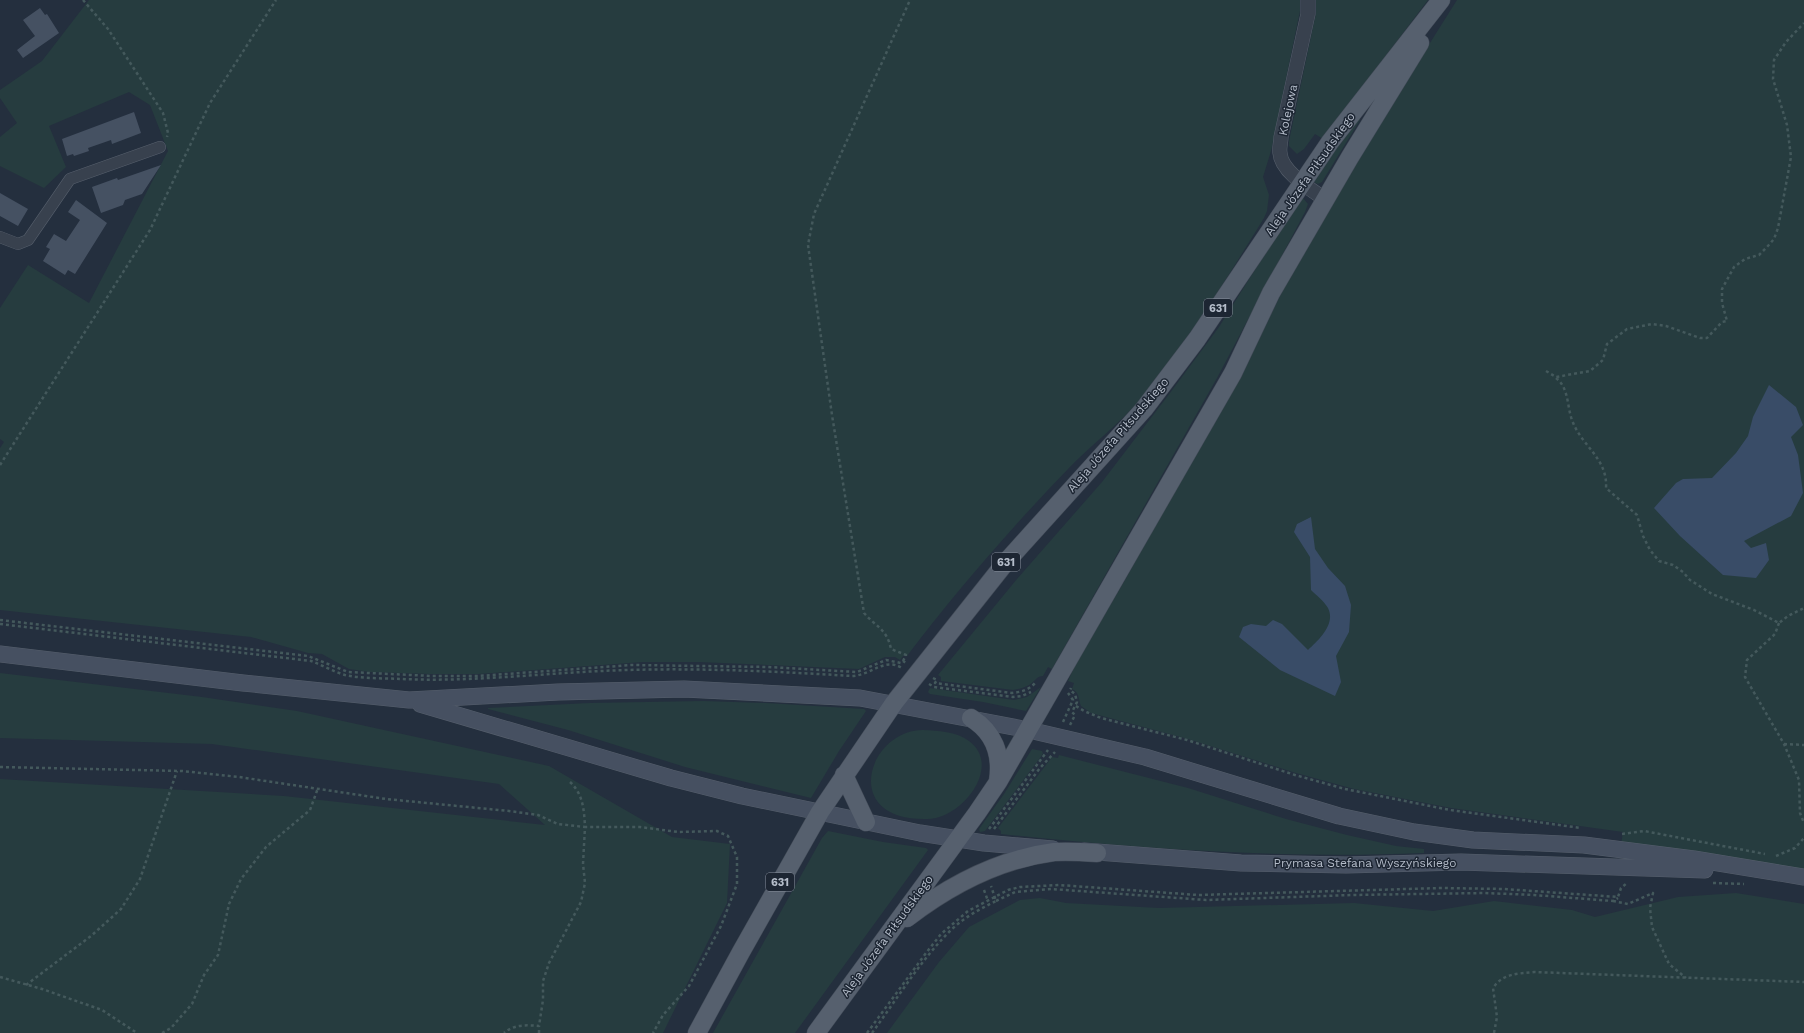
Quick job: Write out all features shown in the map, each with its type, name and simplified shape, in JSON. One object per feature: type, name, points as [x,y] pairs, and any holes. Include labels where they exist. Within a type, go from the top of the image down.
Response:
[{"type":"main road","name":"Aleja Józefa Piłsudskiego","points":[[894,704],[1006,562],[1144,409],[1197,339],[1330,142],[1441,0]]},
{"type":"main road","name":"Aleja Józefa Piłsudskiego","points":[[816,1033],[998,782],[1233,373],[1272,293],[1350,157],[1446,0]]},
{"type":"main road","points":[[0,654],[243,683],[409,700]]},
{"type":"main road","name":"Prymasa Stefana Wyszyńskiego","points":[[409,700],[558,692],[684,689],[860,698],[1029,730],[1145,757],[1318,809],[1375,824],[1473,840],[1584,845],[1702,860],[1772,866],[1804,877]]},
{"type":"main road","name":"Prymasa Stefana Wyszyńskiego","points":[[409,700],[671,778],[742,796],[866,822],[958,839],[1097,853],[1257,864],[1346,865],[1490,863],[1772,866]]},
{"type":"main road","name":"631","points":[[697,1033],[740,952],[820,812],[894,704]]},
{"type":"main road","points":[[971,718],[987,732],[997,748],[1000,764],[998,782]]},
{"type":"main road","points":[[844,775],[866,822]]},
{"type":"main road","points":[[885,939],[906,919],[929,902],[960,882],[978,874],[1041,854],[1056,852],[1097,853]]},
{"type":"street","name":"Kolejowa","points":[[1308,0],[1308,14],[1281,137],[1280,154],[1288,170],[1302,183],[1326,200]]},
{"type":"street","points":[[0,237],[18,244],[28,240],[70,179],[160,147]]},
{"type":"path","points":[[83,0],[108,29],[163,113],[168,133],[164,144],[160,147]]},
{"type":"path","points":[[0,466],[150,230],[210,104],[276,0]]},
{"type":"path","points":[[903,661],[906,655],[891,649],[885,632],[864,613],[832,415],[808,244],[814,214],[910,0]]},
{"type":"path","points":[[1556,377],[1590,371],[1603,360],[1607,344],[1627,329],[1652,324],[1666,326],[1700,338],[1707,338],[1722,322],[1727,321],[1722,303],[1722,288],[1734,267],[1745,259],[1759,255],[1768,247],[1774,239],[1778,228],[1791,157],[1787,125],[1773,79],[1774,60],[1786,42],[1804,23]]},
{"type":"path","points":[[1546,371],[1556,377],[1564,386],[1577,432],[1601,462],[1606,479],[1606,488],[1637,515],[1643,536],[1650,550],[1659,561],[1673,565],[1683,572],[1690,580],[1712,594],[1754,610],[1779,623]]},
{"type":"path","points":[[1804,608],[1788,616],[1779,623],[1775,634],[1747,660],[1745,677],[1784,744],[1799,780],[1800,813],[1804,823]]},
{"type":"path","points":[[0,620],[308,656],[348,672],[371,674],[478,676],[632,665],[768,667],[857,672],[889,659],[901,663],[903,661],[937,680],[935,683],[1012,693],[1027,689],[1039,678],[1044,679],[1046,675],[1071,687],[1070,690],[1077,698],[1076,706],[1090,714],[1187,740],[1313,780],[1345,789],[1424,805],[1582,828]]},
{"type":"path","points":[[0,624],[311,661],[326,666]]},
{"type":"path","points":[[1784,744],[1804,745]]},
{"type":"path","points":[[0,767],[177,772],[239,777],[386,799],[510,811],[538,816],[558,824],[640,827],[678,832],[717,831],[728,836],[737,857],[737,884],[721,926],[689,986],[663,1015],[653,1033]]},
{"type":"path","points":[[26,985],[91,936],[121,909],[140,879],[177,772]]},
{"type":"path","points":[[539,1033],[543,1000],[543,981],[549,963],[581,902],[585,883],[583,864],[586,826],[582,800],[576,787],[570,782]]},
{"type":"path","points":[[162,1033],[170,1028],[192,1004],[204,975],[218,955],[229,904],[241,879],[266,847],[310,810],[318,788]]},
{"type":"path","points":[[1772,866],[1795,848],[1804,838]]},
{"type":"path","points":[[1613,901],[1618,897],[1624,884]]},
{"type":"path","points":[[867,1033],[941,934],[968,912],[1008,890],[1020,887],[1035,885],[1059,885],[1198,895],[1442,888],[1504,889],[1618,897]]},
{"type":"path","points":[[996,901],[1015,892],[1051,889],[1206,900],[1352,895],[1485,893],[1534,894],[1613,901],[1628,904],[1653,893],[1650,908],[1652,927],[1669,964],[1686,978]]},
{"type":"path","points":[[1494,1033],[1497,1016],[1493,988],[1498,980],[1511,974],[1534,972],[1804,982]]},
{"type":"path","points":[[0,977],[102,1010],[137,1033]]},
{"type":"path","points":[[504,1033],[510,1028],[526,1025],[540,1026]]},
{"type":"green space","points":[[89,0],[1300,0],[1300,11],[1271,151],[1263,177],[1269,195],[1267,211],[1264,218],[1220,289],[1157,379],[1139,401],[1077,460],[985,559],[907,656],[904,655],[900,660],[895,657],[885,657],[859,669],[699,662],[643,662],[479,674],[429,674],[370,672],[349,669],[322,654],[308,653],[251,637],[0,610],[0,448],[4,442],[0,439],[0,308],[28,265],[89,303],[168,151],[150,105],[129,92],[49,126],[66,167],[44,188],[0,166],[0,137],[17,123],[0,98],[0,90],[42,61]]},
{"type":"green space","points":[[1316,0],[1428,0],[1323,139],[1315,134],[1304,149],[1297,154],[1289,146],[1289,141],[1316,13]]},
{"type":"green space","points":[[1457,0],[1804,0],[1804,869],[1621,845],[1623,832],[1451,808],[1354,789],[1296,773],[1188,739],[1091,713],[1081,706],[1078,694],[1072,689],[1074,683],[1068,681],[1076,663],[1125,580],[1257,343],[1291,273],[1374,132]]},
{"type":"green space","points":[[1360,117],[1360,120],[1322,182],[1318,184],[1312,181]]},
{"type":"green space","points":[[1302,197],[1308,204],[1305,212],[1217,378],[1052,669],[1048,667],[1043,676],[1039,677],[1031,684],[1013,690],[941,681],[941,677],[938,675],[1017,579],[1102,482],[1170,393],[1219,327]]},
{"type":"green space","points":[[0,673],[202,697],[297,711],[549,766],[672,837],[730,844],[727,903],[663,1033],[0,1033],[0,779],[284,796],[545,825],[499,784],[212,744],[0,738]]},
{"type":"green space","points":[[1041,687],[1026,711],[983,702],[930,694],[928,692],[930,688],[1014,700],[1027,697]]},
{"type":"green space","points":[[703,701],[864,709],[866,711],[839,751],[811,798],[685,767],[568,730],[488,709],[590,703]]},
{"type":"green space","points":[[923,730],[947,732],[958,735],[969,741],[978,752],[982,764],[980,777],[974,789],[965,801],[940,817],[927,819],[899,816],[882,806],[873,792],[871,775],[877,759],[888,744],[904,734]]},
{"type":"green space","points":[[1032,749],[1042,751],[1043,754],[985,831],[980,832],[979,829],[1004,794]]},
{"type":"green space","points":[[1059,755],[1188,788],[1286,819],[1347,835],[1396,846],[1424,849],[1424,853],[1371,855],[1265,854],[1159,848],[1001,834],[1001,831],[998,828],[1052,757],[1058,758]]},
{"type":"green space","points":[[828,831],[883,842],[926,848],[928,850],[795,1033],[713,1033],[822,838]]},
{"type":"green space","points":[[1736,893],[1804,904],[1804,1033],[887,1033],[939,962],[969,927],[1020,900],[1040,898],[1066,903],[1159,908],[1354,903],[1433,911],[1494,901],[1572,910],[1595,917],[1678,897]]},
{"type":"water","points":[[1769,385],[1796,407],[1803,425],[1791,437],[1798,455],[1803,493],[1791,516],[1744,541],[1751,548],[1766,543],[1769,560],[1756,578],[1723,575],[1680,536],[1654,508],[1676,483],[1683,479],[1712,478],[1736,453],[1748,436],[1753,417]]},
{"type":"water","points":[[1311,517],[1315,549],[1328,568],[1345,586],[1351,605],[1349,632],[1336,656],[1341,682],[1335,696],[1280,670],[1239,637],[1243,627],[1251,624],[1266,626],[1273,620],[1282,624],[1308,650],[1321,637],[1328,626],[1330,614],[1328,608],[1311,590],[1310,557],[1294,532],[1297,524]]},
{"type":"building","points":[[40,8],[45,15],[47,14],[59,33],[23,58],[17,50],[35,36],[23,20]]},
{"type":"building","points":[[134,112],[141,133],[112,144],[111,140],[88,148],[89,151],[74,156],[73,154],[67,156],[62,139]]},
{"type":"building","points":[[161,165],[142,194],[125,200],[123,205],[101,213],[92,187],[117,178],[118,180]]},
{"type":"building","points":[[0,193],[28,209],[18,226],[0,216]]},
{"type":"building","points":[[76,200],[107,223],[75,274],[68,270],[65,275],[43,261],[50,249],[46,247],[54,234],[66,241],[80,220],[68,212]]}]
